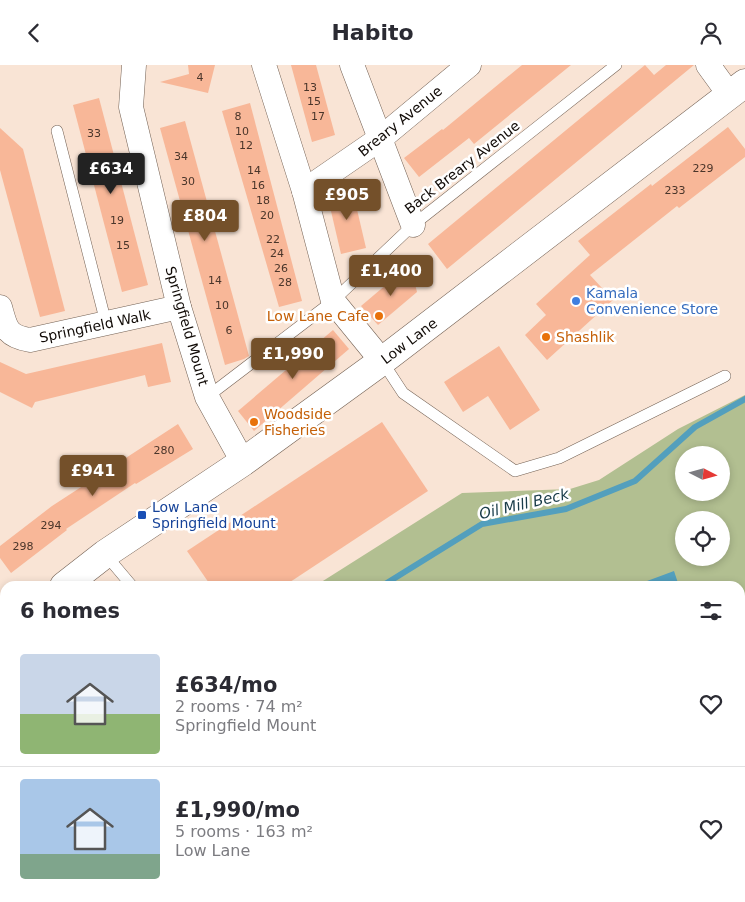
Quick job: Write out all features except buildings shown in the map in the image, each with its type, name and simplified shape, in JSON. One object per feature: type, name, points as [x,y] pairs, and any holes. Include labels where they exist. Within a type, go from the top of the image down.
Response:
[{"type":"street","name":"Springfield Mount","points":[[134,65],[131,107],[179,307],[207,397],[243,462]]},
{"type":"street","points":[[264,65],[304,191],[334,301],[382,361]]},
{"type":"street","points":[[352,65],[414,225]]},
{"type":"street","points":[[708,65],[737,89]]},
{"type":"street","name":"Breary Avenue","points":[[304,191],[381,139],[459,68]]},
{"type":"street","name":"Low Lane","points":[[70,581],[105,554],[243,462],[382,361],[737,89]]},
{"type":"street","name":"Springfield Walk","points":[[0,307],[6,329],[16,338],[30,340],[179,307]]},
{"type":"lane","name":"Back Breary Avenue","points":[[207,397],[334,301],[414,225],[616,65]]},
{"type":"lane","points":[[57,131],[106,323]]},
{"type":"lane","points":[[382,361],[402,393],[515,471],[559,458],[725,376]]},
{"type":"lane","points":[[105,554],[128,581]]},
{"type":"green space","points":[[745,395],[745,581],[323,581],[462,493],[570,489],[599,480],[678,429]]},
{"type":"water","points":[[674,571],[677,581],[647,581]]},
{"type":"waterway","name":"Oil Mill Beck","points":[[390,581],[482,524],[566,509],[635,481],[695,427],[745,399]]},
{"type":"place","name":"Kamala Convenience Store","points":[[576,301]]},
{"type":"place","name":"Low Lane Cafe","points":[[379,316]]},
{"type":"place","name":"Shashlik","points":[[546,337]]},
{"type":"place","name":"Woodside Fisheries","points":[[254,422]]},
{"type":"place","name":"Low Lane Springfield Mount","points":[[142,515]]}]
